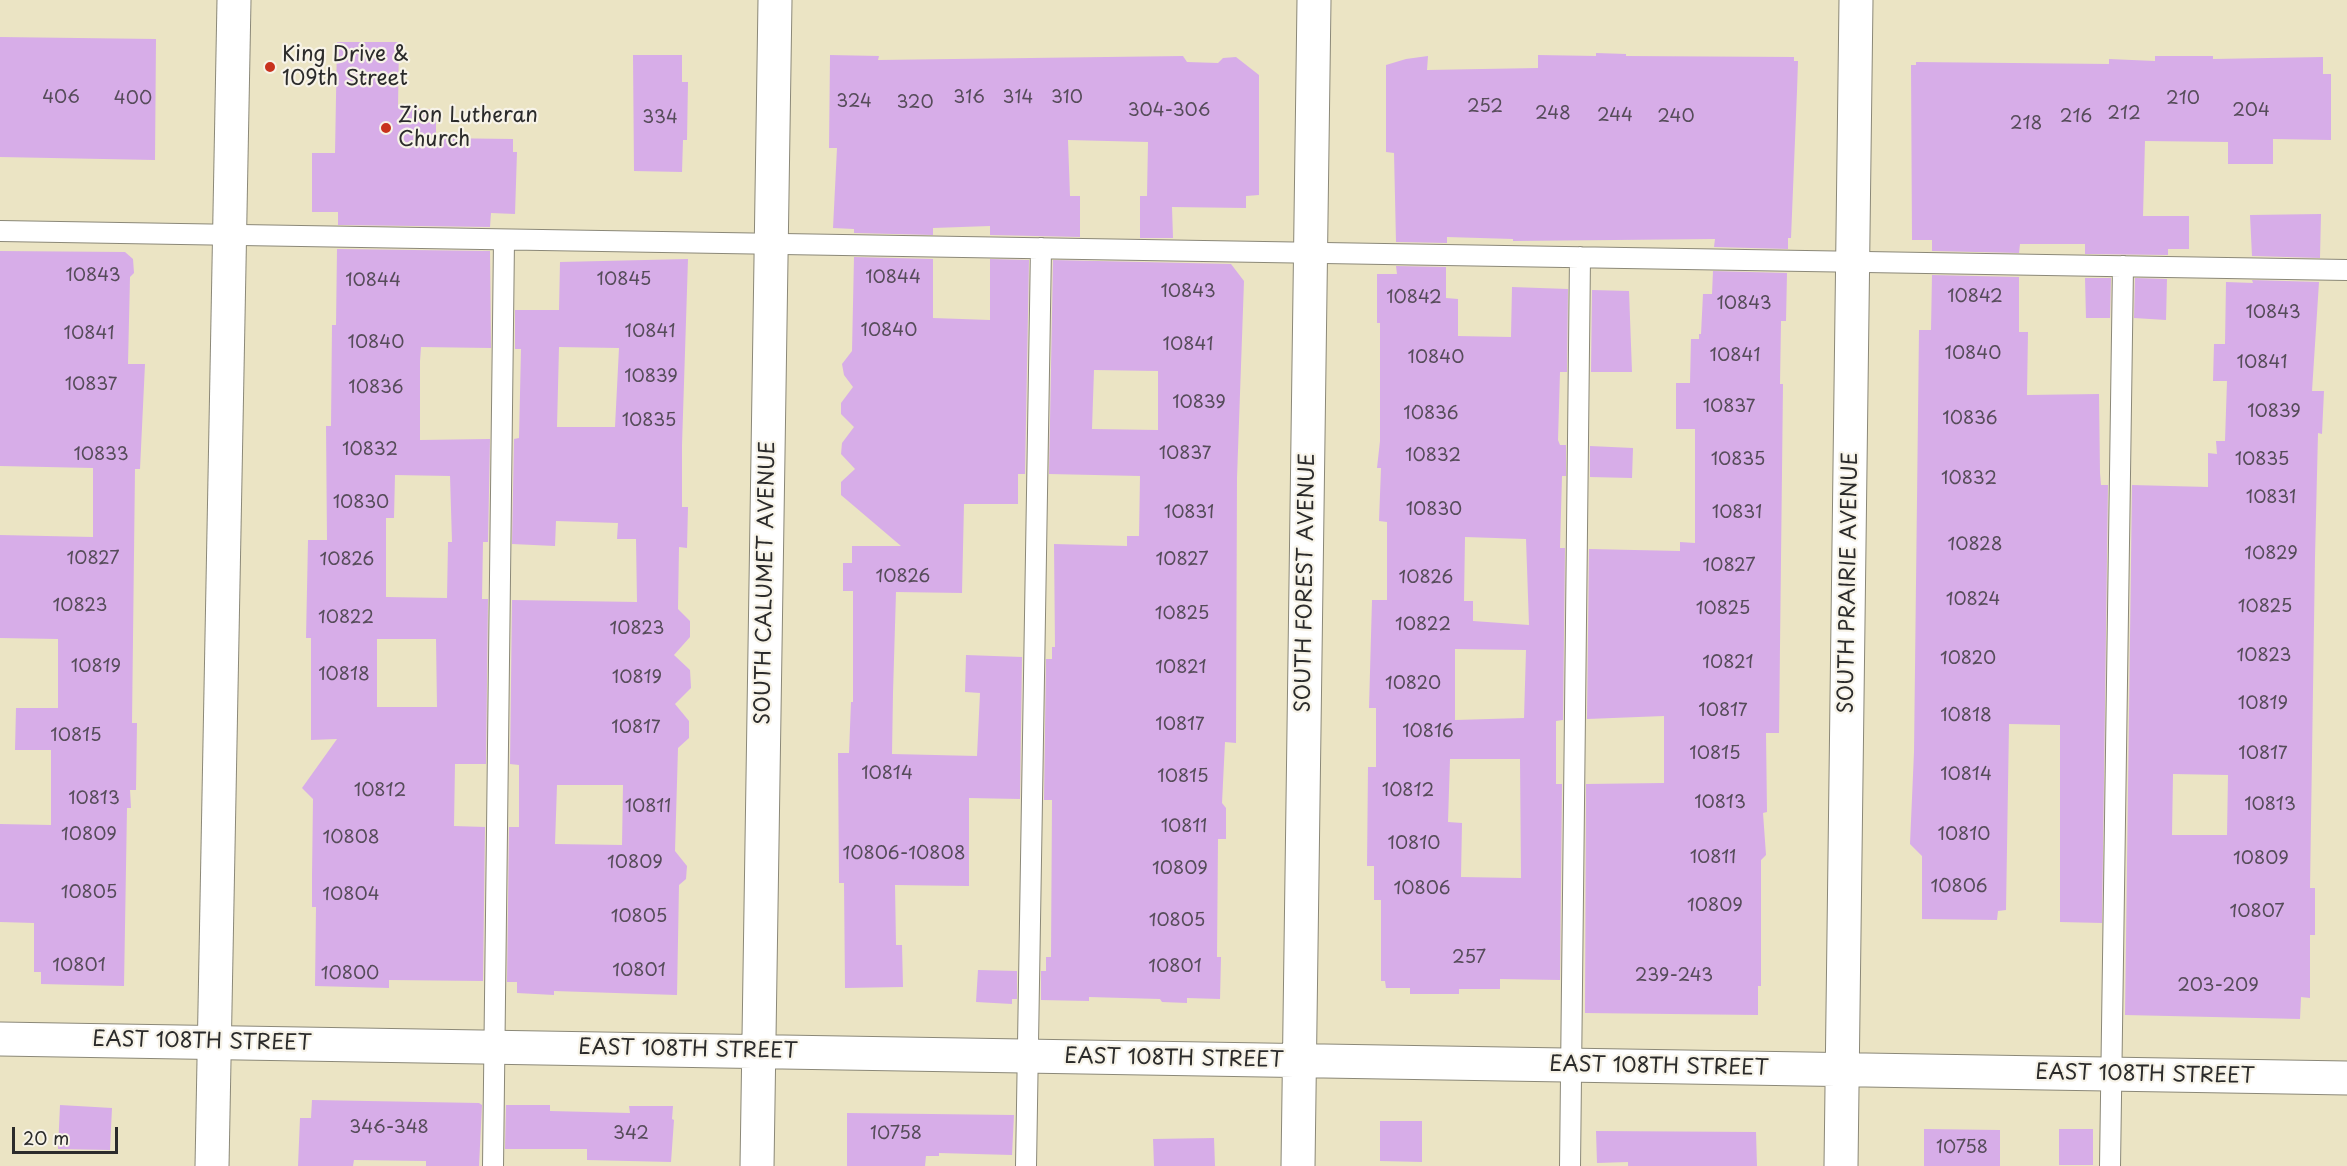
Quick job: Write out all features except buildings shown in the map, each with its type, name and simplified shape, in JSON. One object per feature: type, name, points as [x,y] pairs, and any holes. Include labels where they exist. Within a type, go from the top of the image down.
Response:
[{"type":"street","points":[[212,1166],[234,0]]},
{"type":"street","name":"SOUTH CALUMET AVENUE","points":[[757,1166],[775,0]]},
{"type":"street","name":"SOUTH FOREST AVENUE","points":[[1298,1166],[1314,0]]},
{"type":"street","name":"SOUTH PRAIRIE AVENUE","points":[[1841,1166],[1856,0]]},
{"type":"street","name":"EAST 108TH STREET","points":[[0,1039],[2347,1078]]},
{"type":"lane","points":[[0,231],[2347,270]]},
{"type":"lane","points":[[493,1166],[504,240]]},
{"type":"lane","points":[[1026,1166],[1041,249]]},
{"type":"lane","points":[[1570,1166],[1580,257]]},
{"type":"lane","points":[[2110,1166],[2122,266]]},
{"type":"place","name":"King Drive & 109th Street","points":[[270,67]]},
{"type":"place","name":"Zion Lutheran Church","points":[[386,128]]}]
